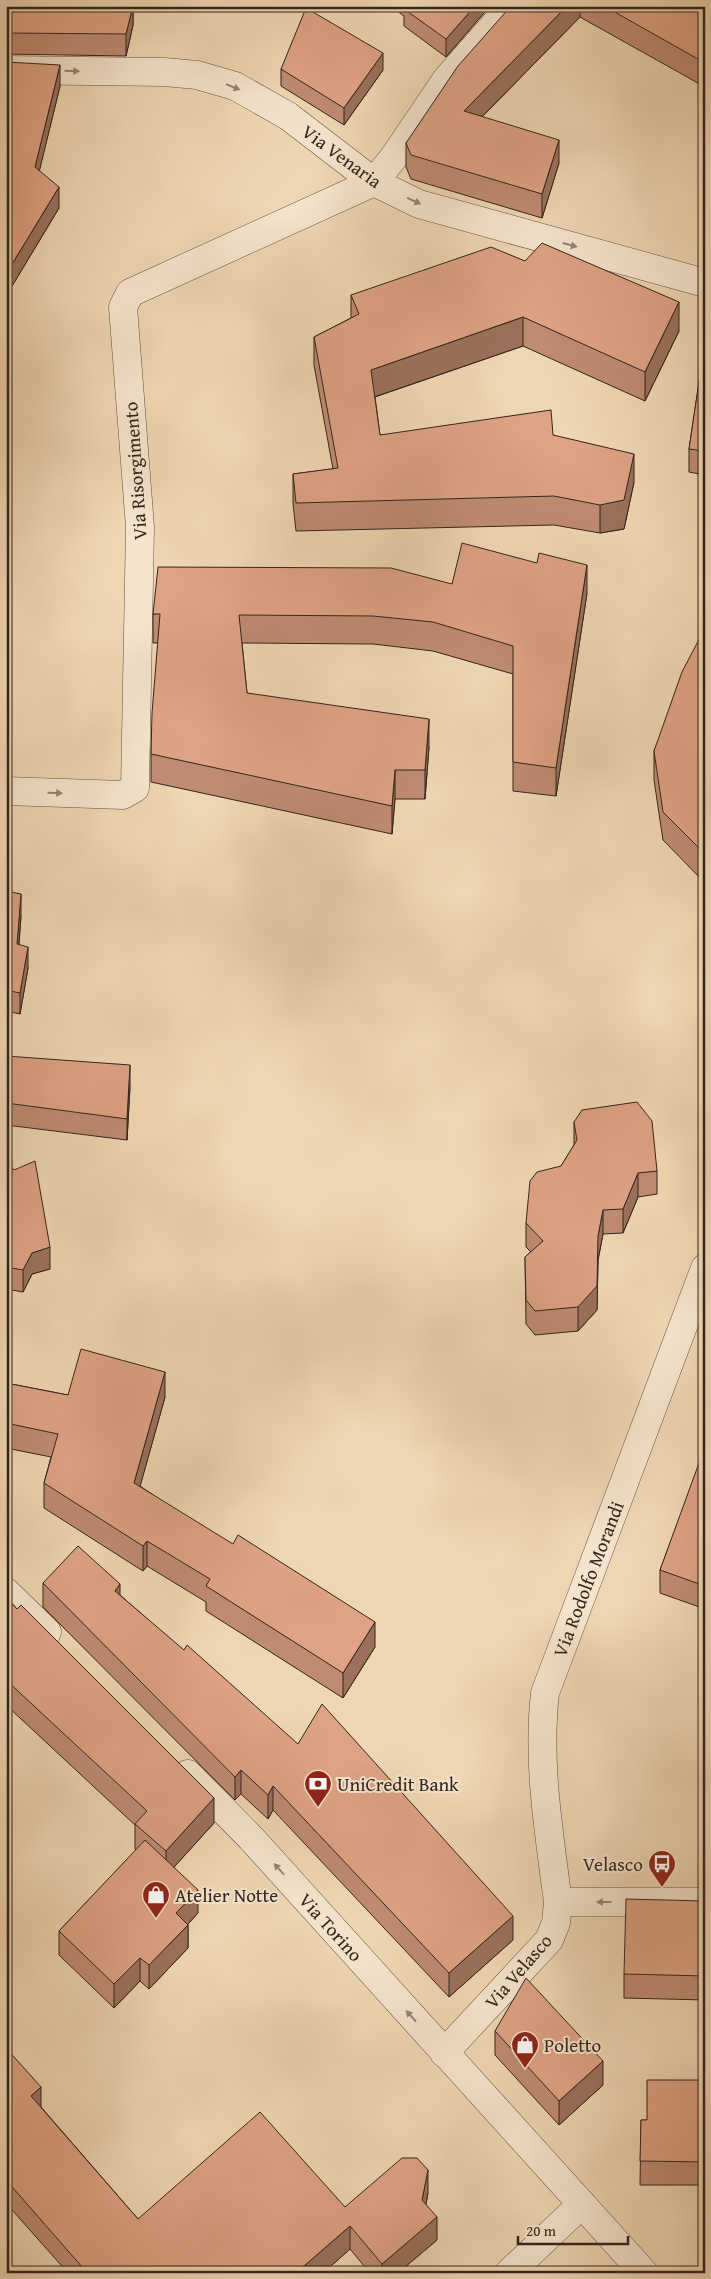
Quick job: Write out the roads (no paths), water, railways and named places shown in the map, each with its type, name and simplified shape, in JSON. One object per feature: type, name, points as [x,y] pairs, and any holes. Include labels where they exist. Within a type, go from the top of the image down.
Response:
[{"type":"street","points":[[374,182],[394,157],[446,80],[511,6]]},
{"type":"street","name":"Via Venaria","points":[[6,70],[164,72],[197,75],[235,86],[288,116],[374,182],[419,204],[705,283]]},
{"type":"street","name":"Via Risorgimento","points":[[6,791],[123,796],[135,788],[140,527],[123,307],[130,293],[374,182]]},
{"type":"street","name":"Via Rodolfo Morandi","points":[[558,1902],[542,1769],[541,1729],[544,1693],[705,1268]]},
{"type":"street","points":[[6,1592],[62,1648]]},
{"type":"street","name":"Via Torino","points":[[167,1753],[251,1838],[644,2273]]},
{"type":"street","points":[[558,1902],[705,1902]]},
{"type":"street","name":"Via Velasco","points":[[444,2053],[549,1940],[556,1923],[558,1902]]},
{"type":"street","points":[[509,2273],[582,2204]]},
{"type":"place","name":"UniCredit Bank","points":[[318,1808]]},
{"type":"place","name":"Velasco","points":[[662,1888]]},
{"type":"place","name":"Atelier Notte","points":[[156,1919]]},
{"type":"place","name":"Poletto","points":[[525,2069]]}]
